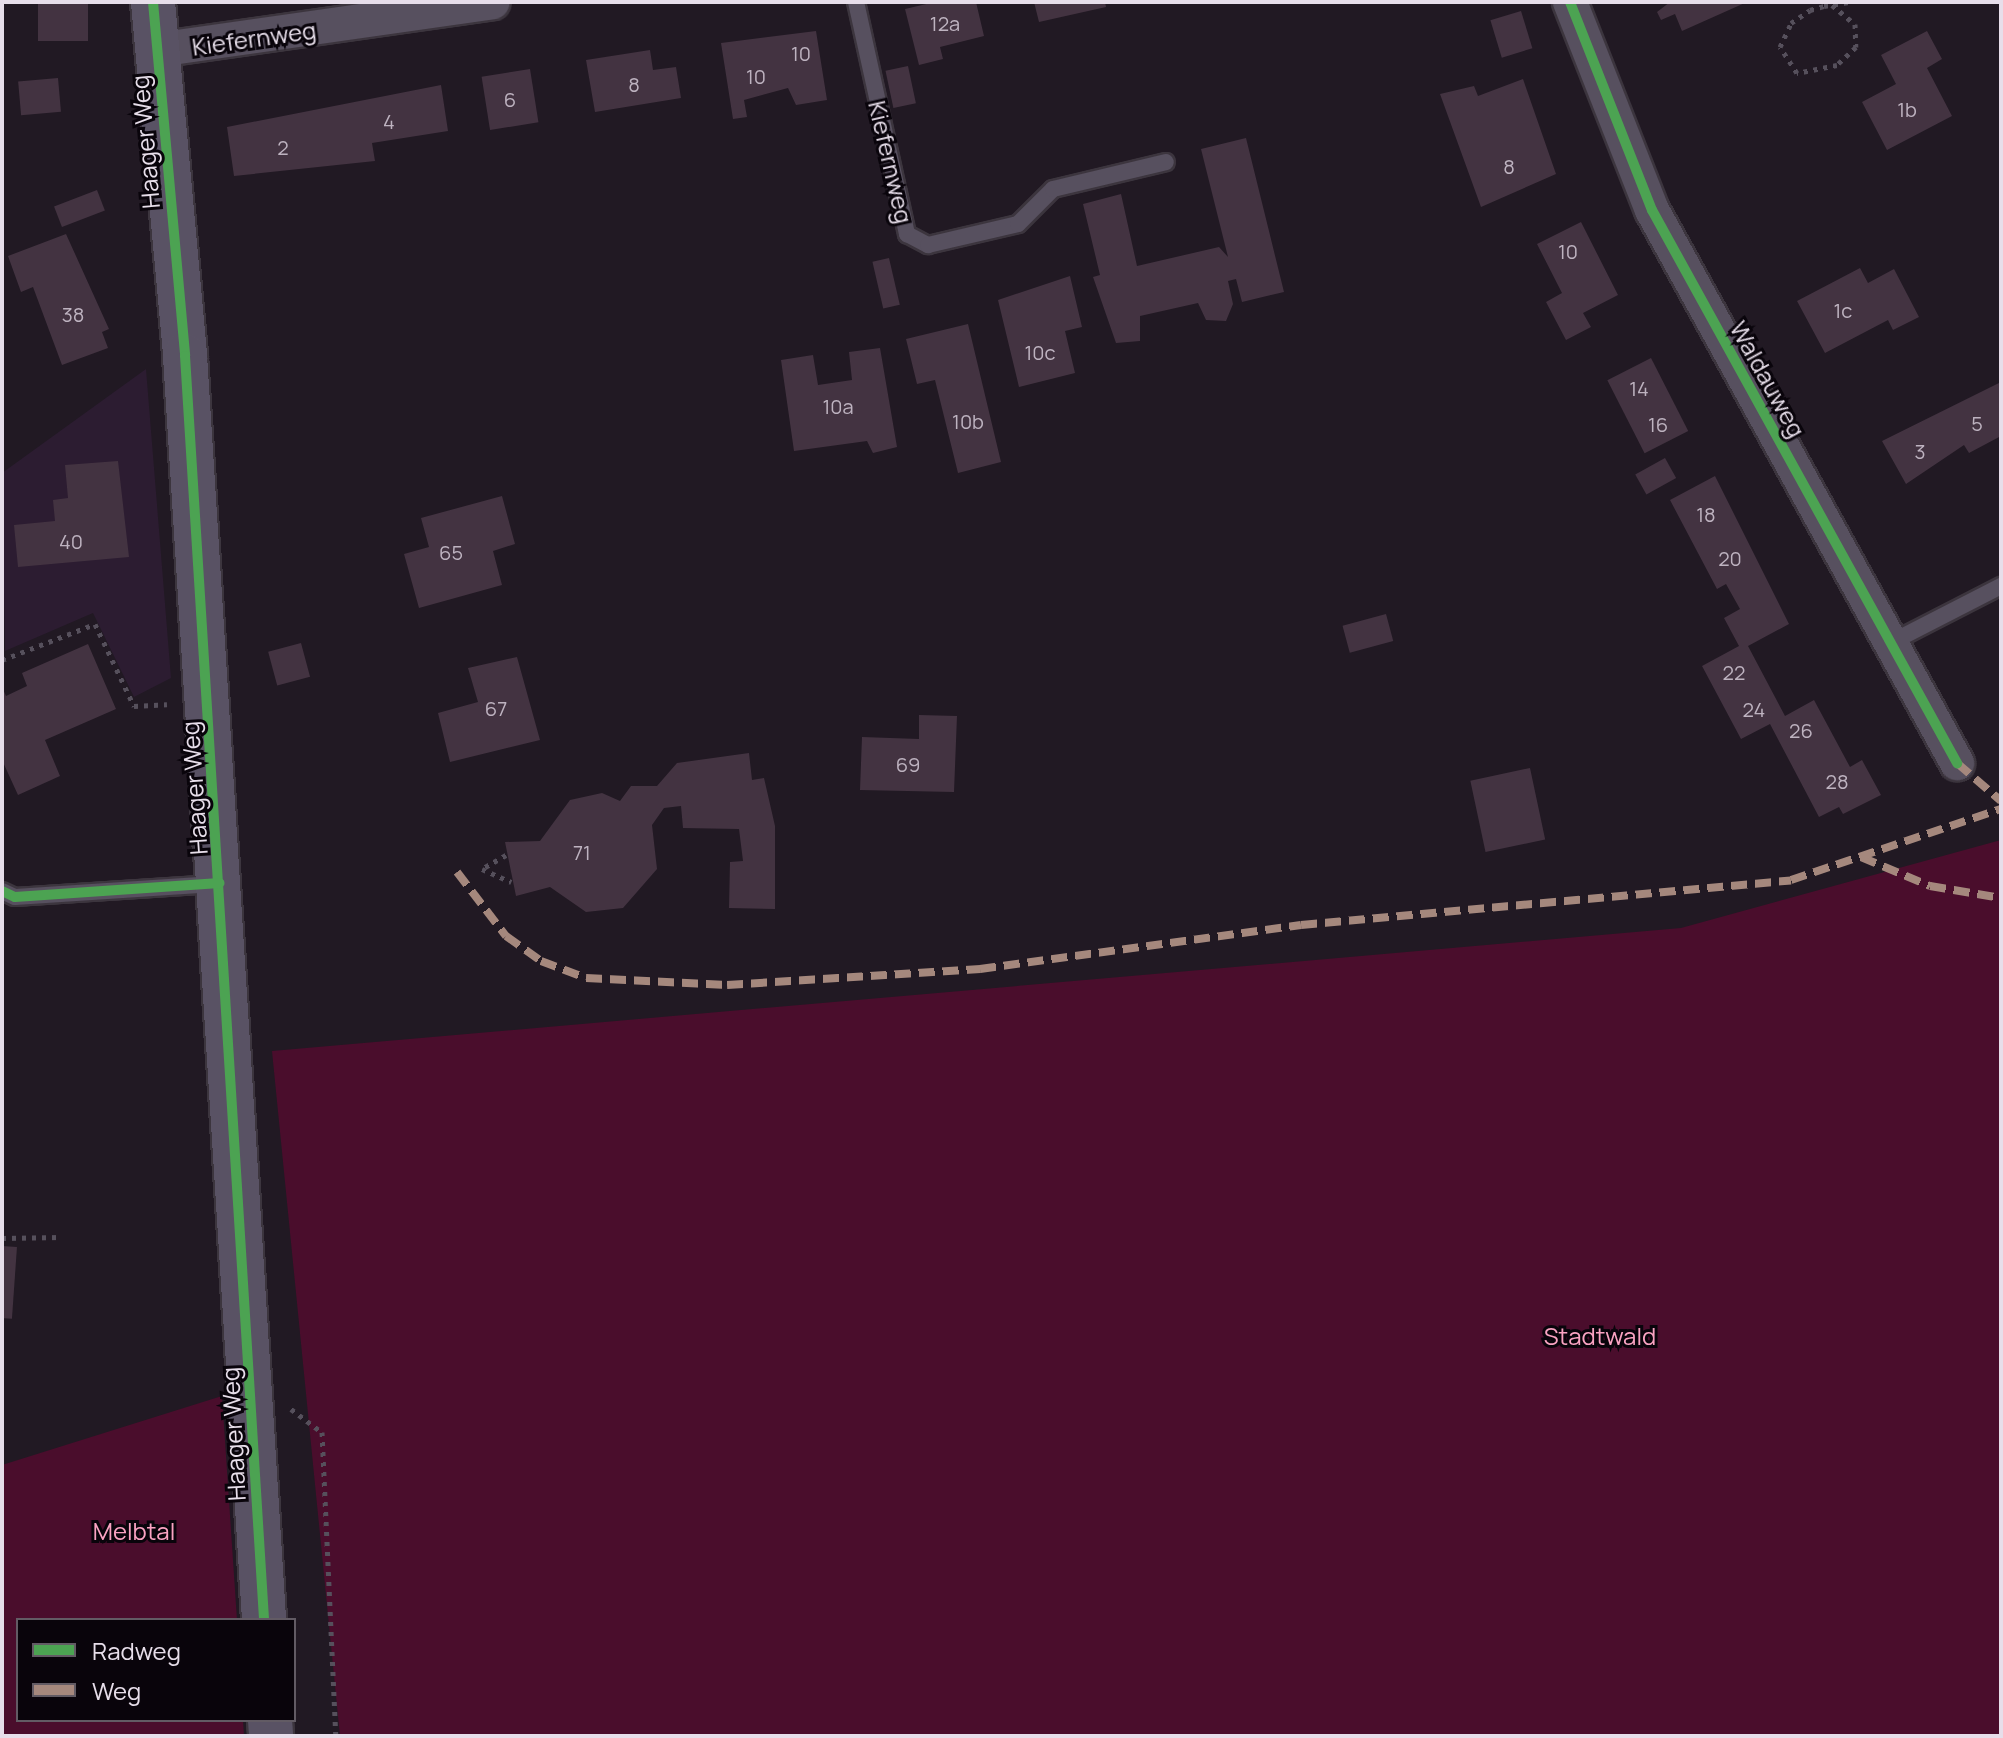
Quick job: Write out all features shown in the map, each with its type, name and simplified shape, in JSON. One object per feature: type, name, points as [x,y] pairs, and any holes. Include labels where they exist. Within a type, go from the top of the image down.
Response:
[{"type":"street","name":"Haager Weg","points":[[153,2],[208,701],[264,1618]]},
{"type":"street","name":"Kiefernweg","points":[[157,50],[493,2]]},
{"type":"street","name":"Waldauweg","points":[[1570,2],[1652,210],[1957,763]]},
{"type":"lane","name":"Kiefernweg","points":[[856,2],[907,234],[928,245],[1018,224],[1053,189],[1166,162]]},
{"type":"lane","points":[[1892,642],[2001,586]]},
{"type":"lane","points":[[2,891],[15,897],[220,883]]},
{"type":"path","points":[[1832,5],[1855,24],[1856,47],[1837,65],[1797,73],[1781,56],[1784,36],[1799,14],[1832,5],[1849,2]]},
{"type":"path","points":[[2,660],[95,624],[134,706],[208,701]]},
{"type":"path","points":[[506,855],[482,869],[511,882]]},
{"type":"path","points":[[2,1238],[62,1237]]},
{"type":"shaded area","points":[[146,369],[171,678],[134,697],[93,613],[5,651],[2,473]]},
{"type":"green space","name":"Stadtwald","points":[[2001,840],[2001,1736],[340,1736],[272,1051],[1681,928]]},
{"type":"green space","name":"Melbtal","points":[[222,1396],[237,1618],[16,1618],[16,1722],[243,1722],[244,1736],[2,1736],[2,1465]]},
{"type":"building","points":[[38,2],[88,2],[88,41],[38,41]]},
{"type":"building","points":[[935,2],[976,2],[984,36],[940,47],[943,59],[919,65],[905,9]]},
{"type":"building","points":[[1034,2],[1105,2],[1106,7],[1039,22]]},
{"type":"building","points":[[1670,2],[1747,2],[1682,31],[1675,14],[1661,20],[1657,12]]},
{"type":"building","points":[[1521,11],[1532,48],[1502,58],[1490,20]]},
{"type":"building","points":[[816,31],[827,100],[796,105],[788,88],[744,100],[747,117],[733,119],[721,43]]},
{"type":"building","points":[[1927,31],[1942,59],[1927,68],[1952,116],[1887,150],[1862,102],[1896,84],[1881,55]]},
{"type":"building","points":[[650,50],[653,70],[676,67],[681,98],[595,112],[586,60]]},
{"type":"building","points":[[908,66],[916,103],[893,108],[886,71]]},
{"type":"building","points":[[530,69],[538,122],[490,130],[482,77]]},
{"type":"building","points":[[58,78],[61,112],[21,115],[18,81]]},
{"type":"building","points":[[1523,79],[1556,174],[1481,207],[1440,94],[1474,86],[1478,96]]},
{"type":"building","points":[[441,85],[448,131],[372,143],[375,161],[234,176],[227,127]]},
{"type":"building","points":[[1246,138],[1284,292],[1242,302],[1236,279],[1228,281],[1233,304],[1226,321],[1206,320],[1198,303],[1140,316],[1140,341],[1116,343],[1093,277],[1100,275],[1083,204],[1121,194],[1137,266],[1219,247],[1228,257],[1201,149]]},
{"type":"building","points":[[97,190],[105,211],[62,227],[54,206]]},
{"type":"building","points":[[1581,222],[1618,295],[1583,313],[1591,327],[1566,340],[1546,302],[1562,293],[1537,244]]},
{"type":"building","points":[[66,234],[109,329],[102,332],[108,348],[62,365],[33,287],[21,292],[8,256]]},
{"type":"building","points":[[889,258],[900,305],[883,309],[872,262]]},
{"type":"building","points":[[1860,268],[1868,283],[1894,269],[1919,317],[1893,330],[1888,320],[1825,353],[1797,301]]},
{"type":"building","points":[[1070,276],[1082,327],[1065,331],[1075,373],[1019,387],[998,300]]},
{"type":"building","points":[[968,324],[1001,462],[958,473],[935,380],[917,384],[906,339]]},
{"type":"building","points":[[880,348],[897,447],[873,453],[867,441],[794,451],[781,360],[813,355],[818,385],[852,380],[849,352]]},
{"type":"building","points":[[1651,358],[1688,431],[1645,453],[1607,380]]},
{"type":"building","points":[[2001,382],[2001,436],[1969,453],[1964,445],[1906,484],[1882,441]]},
{"type":"building","points":[[1665,458],[1676,478],[1646,495],[1635,474]]},
{"type":"building","points":[[118,461],[129,557],[18,567],[14,525],[55,521],[53,500],[68,498],[65,465]]},
{"type":"building","points":[[1715,476],[1789,624],[1748,646],[1785,716],[1814,700],[1850,767],[1862,760],[1881,795],[1843,814],[1839,807],[1819,817],[1770,724],[1741,739],[1702,666],[1739,646],[1724,618],[1740,609],[1726,584],[1717,589],[1670,500]]},
{"type":"building","points":[[502,496],[515,544],[493,551],[502,585],[419,608],[404,554],[429,547],[421,518]]},
{"type":"building","points":[[1386,614],[1393,641],[1350,653],[1343,626]]},
{"type":"building","points":[[301,643],[310,677],[277,686],[268,652]]},
{"type":"building","points":[[88,644],[116,709],[45,740],[60,776],[18,795],[2,760],[2,687],[6,696],[27,686],[22,673]]},
{"type":"building","points":[[517,657],[540,740],[450,762],[438,713],[478,702],[468,668]]},
{"type":"building","points":[[919,715],[957,716],[954,792],[860,790],[862,737],[919,739]]},
{"type":"building","points":[[749,753],[752,780],[764,778],[775,826],[775,909],[729,908],[730,862],[743,861],[739,829],[683,828],[681,806],[664,808],[652,825],[657,869],[623,908],[586,912],[550,887],[516,896],[505,842],[540,841],[570,800],[602,793],[620,801],[631,786],[657,786],[677,763]]},
{"type":"building","points":[[1530,768],[1545,839],[1486,852],[1470,781]]},
{"type":"building","points":[[2,1246],[17,1247],[12,1319],[2,1318]]},
{"type":"marked path","points":[[1957,763],[2001,801]]},
{"type":"marked path","points":[[457,872],[506,936],[541,961],[586,978],[727,985],[980,969],[1301,925],[1791,880],[2001,809]]},
{"type":"marked path","points":[[1861,857],[1930,886],[2001,898]]},
{"type":"cycle path","points":[[153,2],[185,356],[264,1618]]},
{"type":"cycle path","points":[[1570,2],[1652,210],[1957,763]]},
{"type":"cycle path","points":[[2,891],[15,897],[220,883]]}]
